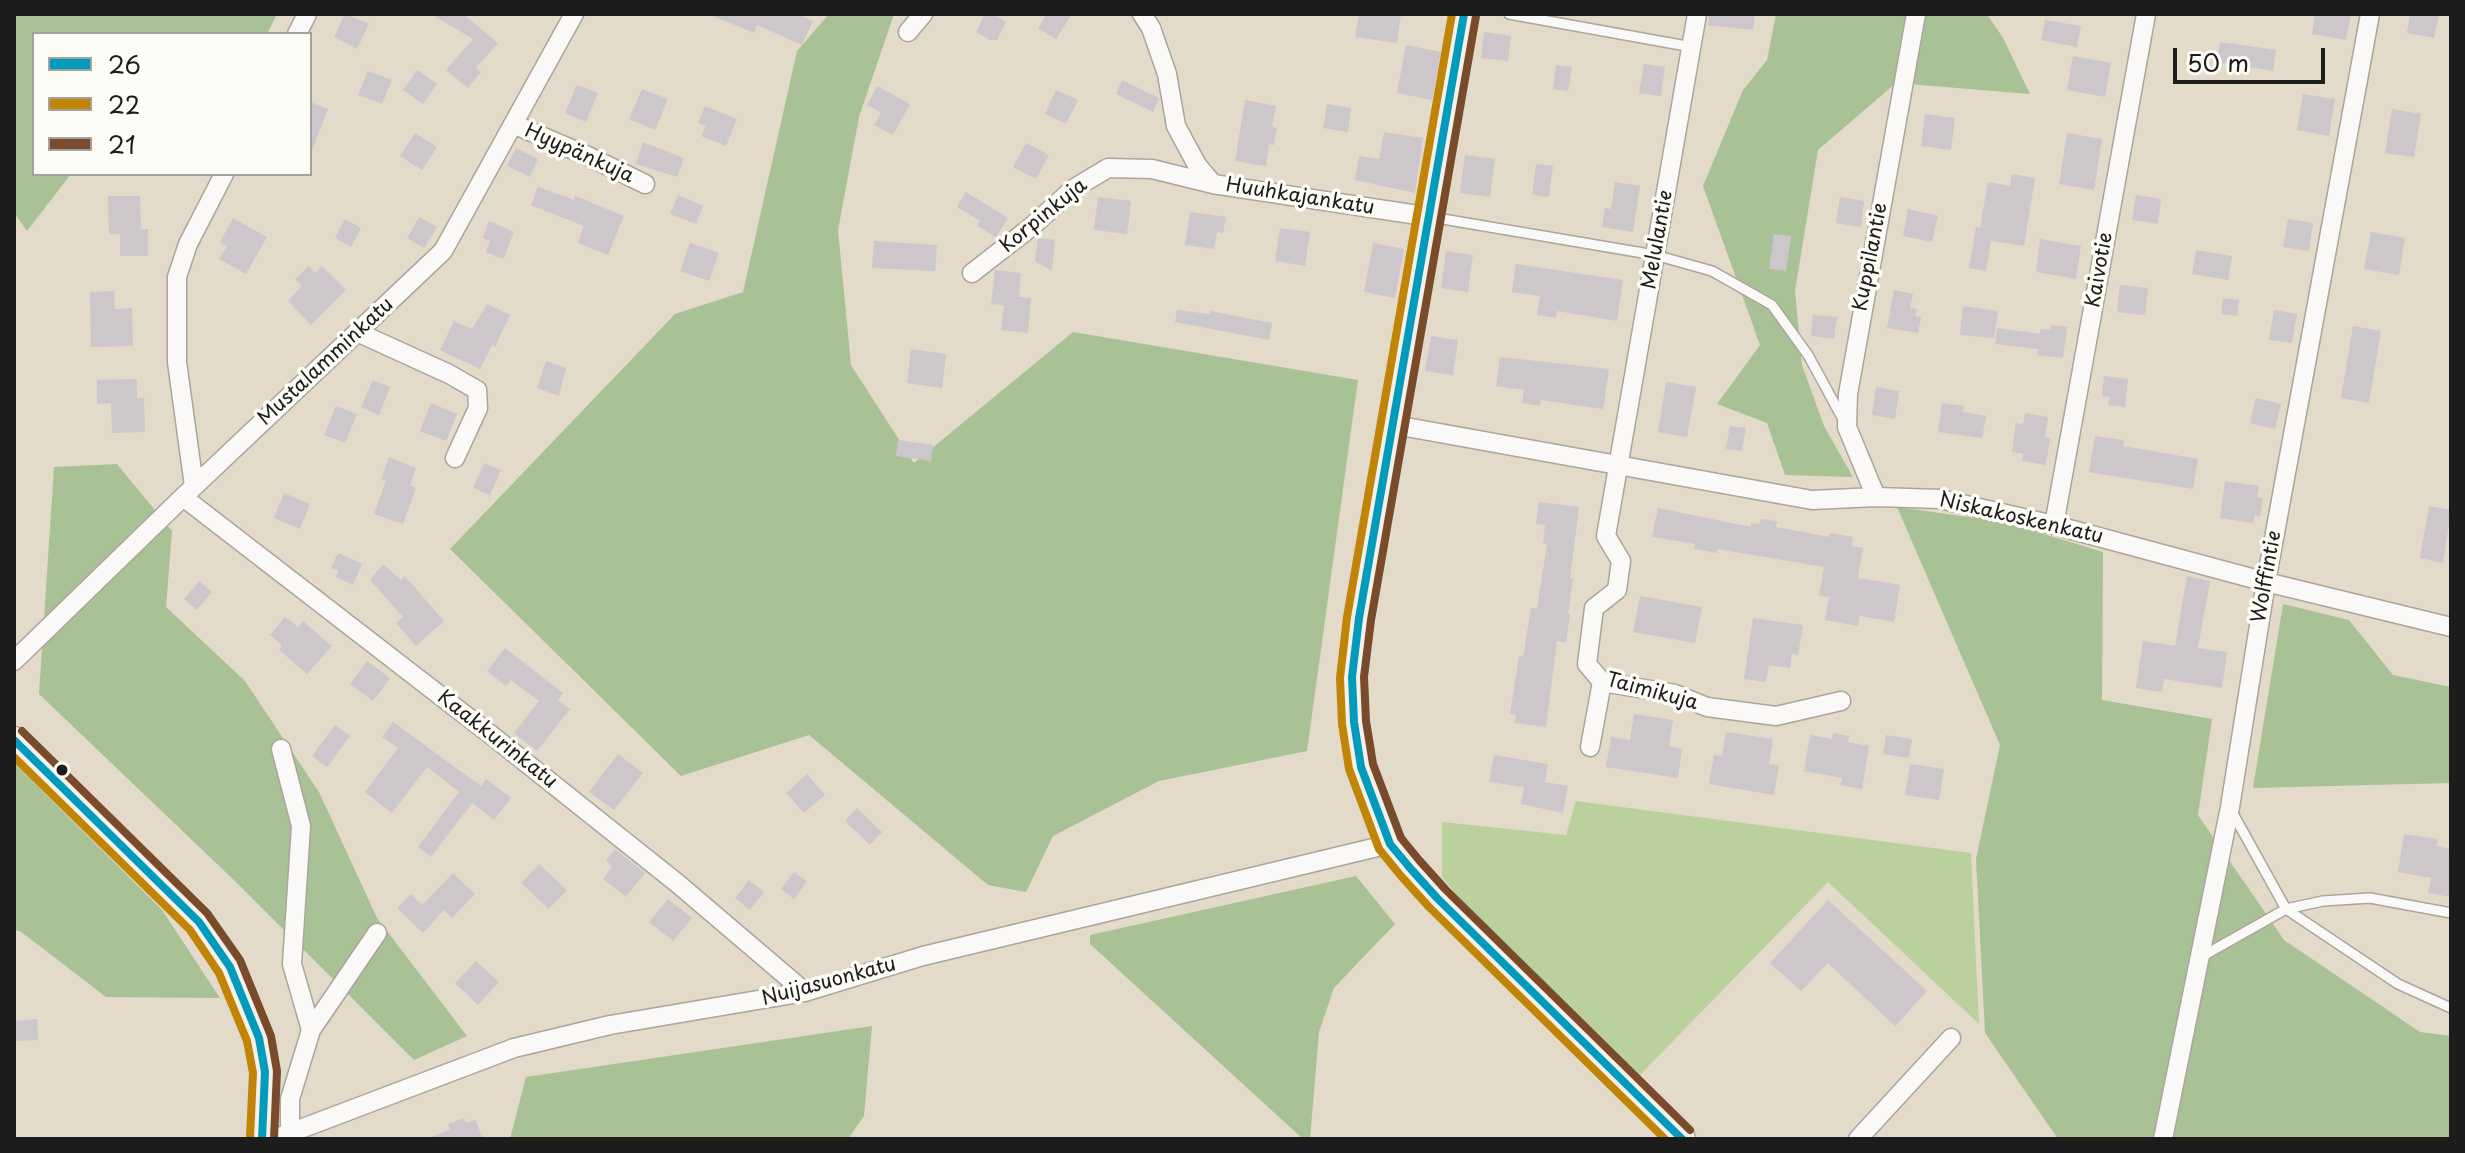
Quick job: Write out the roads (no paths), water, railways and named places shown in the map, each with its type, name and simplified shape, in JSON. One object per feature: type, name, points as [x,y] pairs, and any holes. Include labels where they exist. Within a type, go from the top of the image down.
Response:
[{"type":"street","points":[[298,32],[307,14]]},
{"type":"street","name":"Mustalamminkatu","points":[[14,661],[443,251],[574,14]]},
{"type":"street","points":[[908,32],[923,14]]},
{"type":"street","name":"Huuhkajankatu","points":[[1142,14],[1151,28],[1167,74],[1176,126],[1197,165],[1213,184],[1431,217]]},
{"type":"street","points":[[1464,14],[1395,425],[1359,618],[1352,677],[1354,722],[1361,767],[1390,844],[1437,898],[1682,1139]]},
{"type":"street","name":"Melulantie","points":[[1618,465],[1697,14]]},
{"type":"street","name":"Kuppilantie","points":[[1876,497],[1847,427],[1848,394],[1916,14]]},
{"type":"street","name":"Kaivotie","points":[[2054,525],[2146,14]]},
{"type":"street","name":"Wolffintie","points":[[2163,1139],[2230,807],[2266,582],[2370,14]]},
{"type":"street","name":"Hyypänkuja","points":[[513,124],[645,184]]},
{"type":"street","name":"Korpinkuja","points":[[972,273],[1073,189],[1108,168],[1152,169],[1213,184]]},
{"type":"street","points":[[188,492],[177,362],[177,277],[188,244],[223,176]]},
{"type":"street","points":[[357,332],[477,390],[478,408],[455,458]]},
{"type":"street","name":"Niskakoskenkatu","points":[[1395,425],[1812,500],[1876,497],[1940,499],[2054,525],[2266,582],[2451,627]]},
{"type":"street","name":"Taimikuja","points":[[1618,465],[1606,536],[1621,561],[1617,590],[1594,608],[1587,664],[1602,682],[1675,694],[1707,707],[1776,716],[1841,701]]},
{"type":"street","name":"Kaakkurinkatu","points":[[188,492],[677,883],[805,992]]},
{"type":"street","points":[[1590,747],[1602,682]]},
{"type":"street","points":[[14,740],[199,922],[230,967],[259,1038],[265,1072],[262,1139]]},
{"type":"street","points":[[281,749],[301,826],[292,964],[311,1030]]},
{"type":"street","name":"Nuijasuonkatu","points":[[282,1136],[514,1048],[610,1025],[805,992],[937,952],[1390,844]]},
{"type":"street","points":[[282,1136],[311,1030],[377,933]]},
{"type":"street","points":[[1858,1139],[1951,1038]]},
{"type":"lane","points":[[1509,14],[1692,47]]},
{"type":"lane","points":[[1431,217],[1655,255],[1712,271],[1772,305],[1808,355],[1847,427]]},
{"type":"lane","points":[[2230,807],[2286,909],[2398,984],[2451,1008]]},
{"type":"lane","points":[[2199,959],[2286,909],[2323,901],[2370,898],[2451,913]]}]
